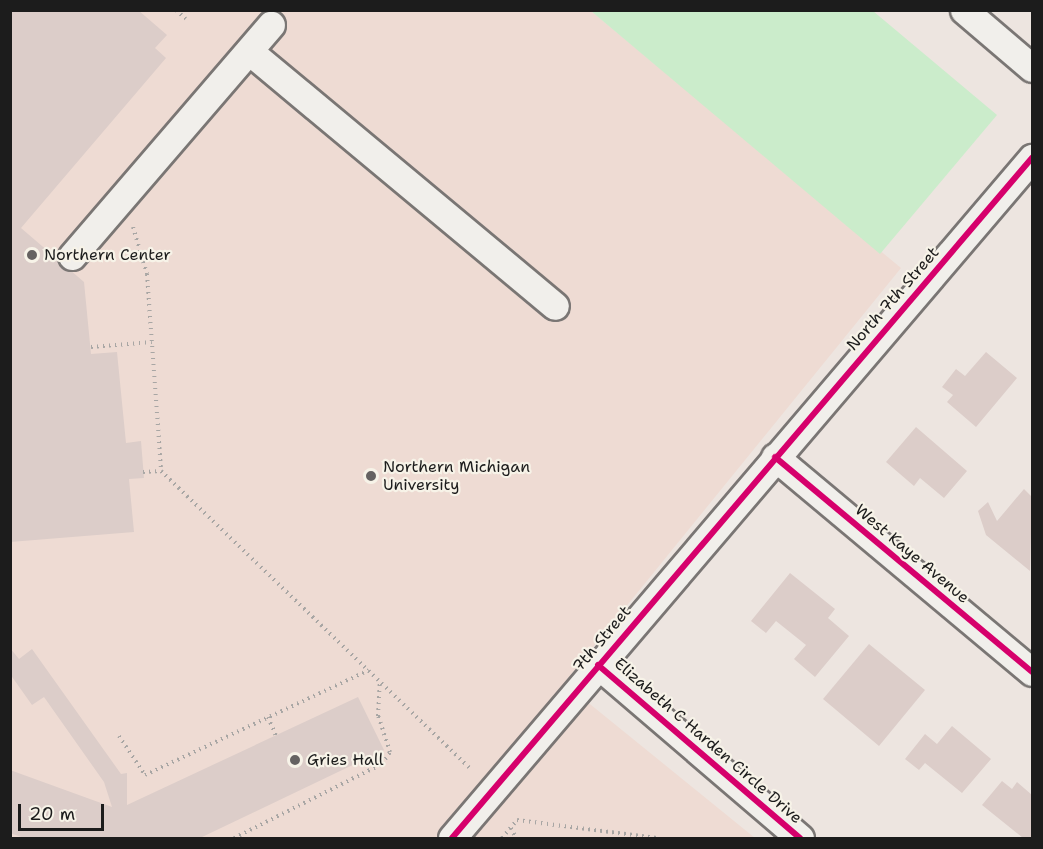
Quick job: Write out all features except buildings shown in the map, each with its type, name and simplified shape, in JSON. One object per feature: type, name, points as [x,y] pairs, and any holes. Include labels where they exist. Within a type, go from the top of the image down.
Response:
[{"type":"street","points":[[964,10],[1032,68]]},
{"type":"street","points":[[72,256],[271,25]]},
{"type":"street","points":[[249,51],[555,306]]},
{"type":"street","name":"North 7th Street","points":[[774,457],[1032,158]]},
{"type":"street","name":"7th Street","points":[[452,838],[774,457]]},
{"type":"street","name":"West Kaye Avenue","points":[[774,457],[1032,672]]},
{"type":"street","name":"Elizabeth C Harden Circle Drive","points":[[598,665],[800,838]]},
{"type":"path","points":[[176,10],[186,19]]},
{"type":"path","points":[[133,214],[138,254],[147,274],[161,471],[471,769]]},
{"type":"path","points":[[91,347],[152,342]]},
{"type":"path","points":[[143,472],[161,471]]},
{"type":"path","points":[[119,736],[145,775],[369,670]]},
{"type":"path","points":[[234,838],[382,764],[390,752],[378,716],[380,681]]},
{"type":"path","points":[[267,717],[276,736]]},
{"type":"path","points":[[502,838],[517,820],[657,838]]},
{"type":"path","points":[[511,828],[516,838]]},
{"type":"shaded area","name":"Northern Michigan University","points":[[10,11],[591,11],[901,268],[564,683],[755,838],[11,838]]},
{"type":"green space","points":[[591,11],[873,11],[997,115],[880,254]]},
{"type":"cycle path","points":[[452,838],[1032,158]]},
{"type":"cycle path","points":[[775,457],[1032,672]]},
{"type":"cycle path","points":[[598,665],[800,838]]},
{"type":"place","name":"Northern Center","points":[[32,255]]},
{"type":"place","name":"Northern Michigan University","points":[[371,476]]},
{"type":"place","name":"Gries Hall","points":[[295,760]]}]
